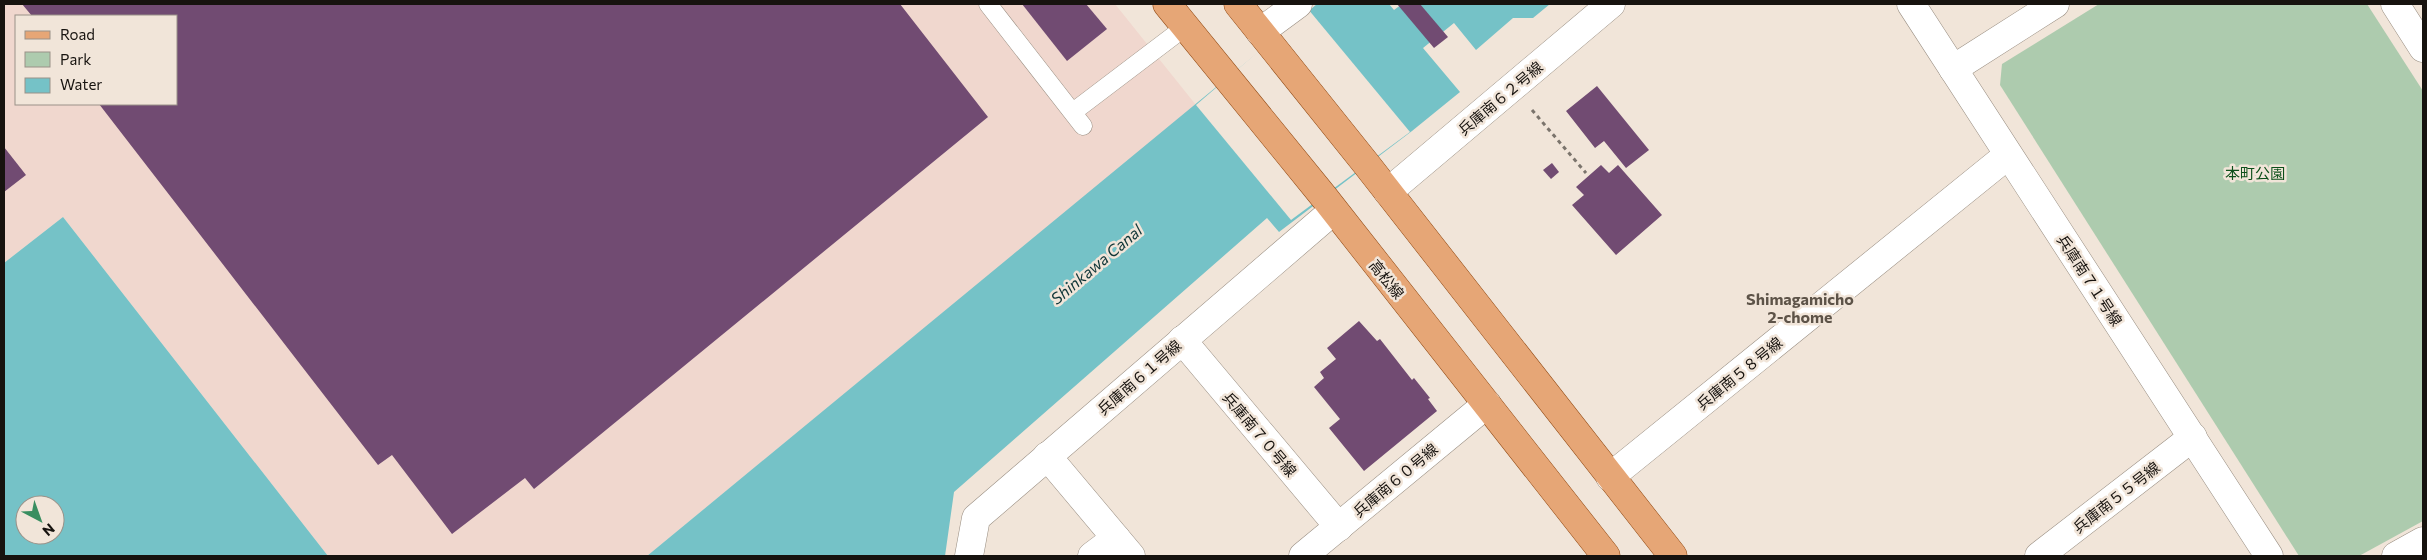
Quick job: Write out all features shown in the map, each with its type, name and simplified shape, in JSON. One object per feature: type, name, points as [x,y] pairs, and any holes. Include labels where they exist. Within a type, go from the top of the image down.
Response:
[{"type":"main road","name":"高松線","points":[[1167,4],[1329,204],[1606,556]]},
{"type":"main road","points":[[1238,4],[1367,165],[1673,556]]},
{"type":"street","points":[[1265,37],[1298,4]]},
{"type":"street","name":"兵庫南６２号線","points":[[1388,192],[1611,4]]},
{"type":"street","name":"兵庫南７１号線","points":[[1911,4],[2269,556]]},
{"type":"street","points":[[1953,69],[2055,4]]},
{"type":"street","points":[[2395,4],[2423,48]]},
{"type":"street","name":"兵庫南５８号線","points":[[1610,477],[2008,155]]},
{"type":"street","name":"兵庫南６１号線","points":[[969,556],[976,518],[1182,340],[1329,204]]},
{"type":"street","name":"兵庫南７０号線","points":[[1182,340],[1339,527]]},
{"type":"street","name":"兵庫南６０号線","points":[[1304,556],[1487,404]]},
{"type":"street","name":"兵庫南５５号線","points":[[2039,556],[2193,437]]},
{"type":"street","points":[[1047,456],[1124,547],[1092,556]]},
{"type":"street","points":[[2396,556],[2423,541]]},
{"type":"lane","points":[[988,4],[1078,119],[1185,27]]},
{"type":"path","points":[[1512,87],[1586,173]]},
{"type":"shaded area","points":[[4,4],[1115,4],[1196,105],[647,556],[328,556],[63,217],[4,263]]},
{"type":"green space","name":"本町公園","points":[[2099,4],[2367,4],[2423,91],[2423,521],[2359,556],[2299,556],[2000,85],[2002,64]]},
{"type":"water","name":"Shinkawa Canal","points":[[1317,4],[1389,4],[1394,10],[1402,4],[1550,4],[1533,18],[1513,18],[1476,50],[1454,23],[1423,48],[1460,92],[1279,232],[1267,218],[954,492],[945,556],[647,556]]},
{"type":"water","points":[[63,217],[328,556],[4,556],[4,263]]},
{"type":"pier","points":[[1308,9],[1410,132],[1291,220],[1196,105]]},
{"type":"building","points":[[22,4],[900,4],[988,117],[534,489],[525,478],[452,534],[392,455],[378,465],[100,105],[178,105],[178,15],[31,15]]},
{"type":"building","points":[[1022,4],[1086,4],[1107,29],[1067,61]]},
{"type":"building","points":[[1397,4],[1420,4],[1448,37],[1434,48]]},
{"type":"building","points":[[1597,86],[1649,150],[1626,168],[1604,141],[1595,148],[1566,111]]},
{"type":"building","points":[[4,147],[26,175],[4,192]]},
{"type":"building","points":[[1552,163],[1559,172],[1551,179],[1543,170]]},
{"type":"building","points":[[1601,165],[1609,173],[1618,165],[1662,215],[1616,255],[1572,205],[1584,195],[1576,187]]},
{"type":"building","points":[[1359,321],[1377,341],[1380,339],[1412,380],[1414,378],[1430,398],[1428,399],[1437,411],[1364,471],[1329,428],[1340,419],[1314,387],[1324,378],[1320,372],[1336,359],[1327,348]]},
{"type":"district","name":"Shimagamicho 2-chome","points":[[1800,307]]}]
